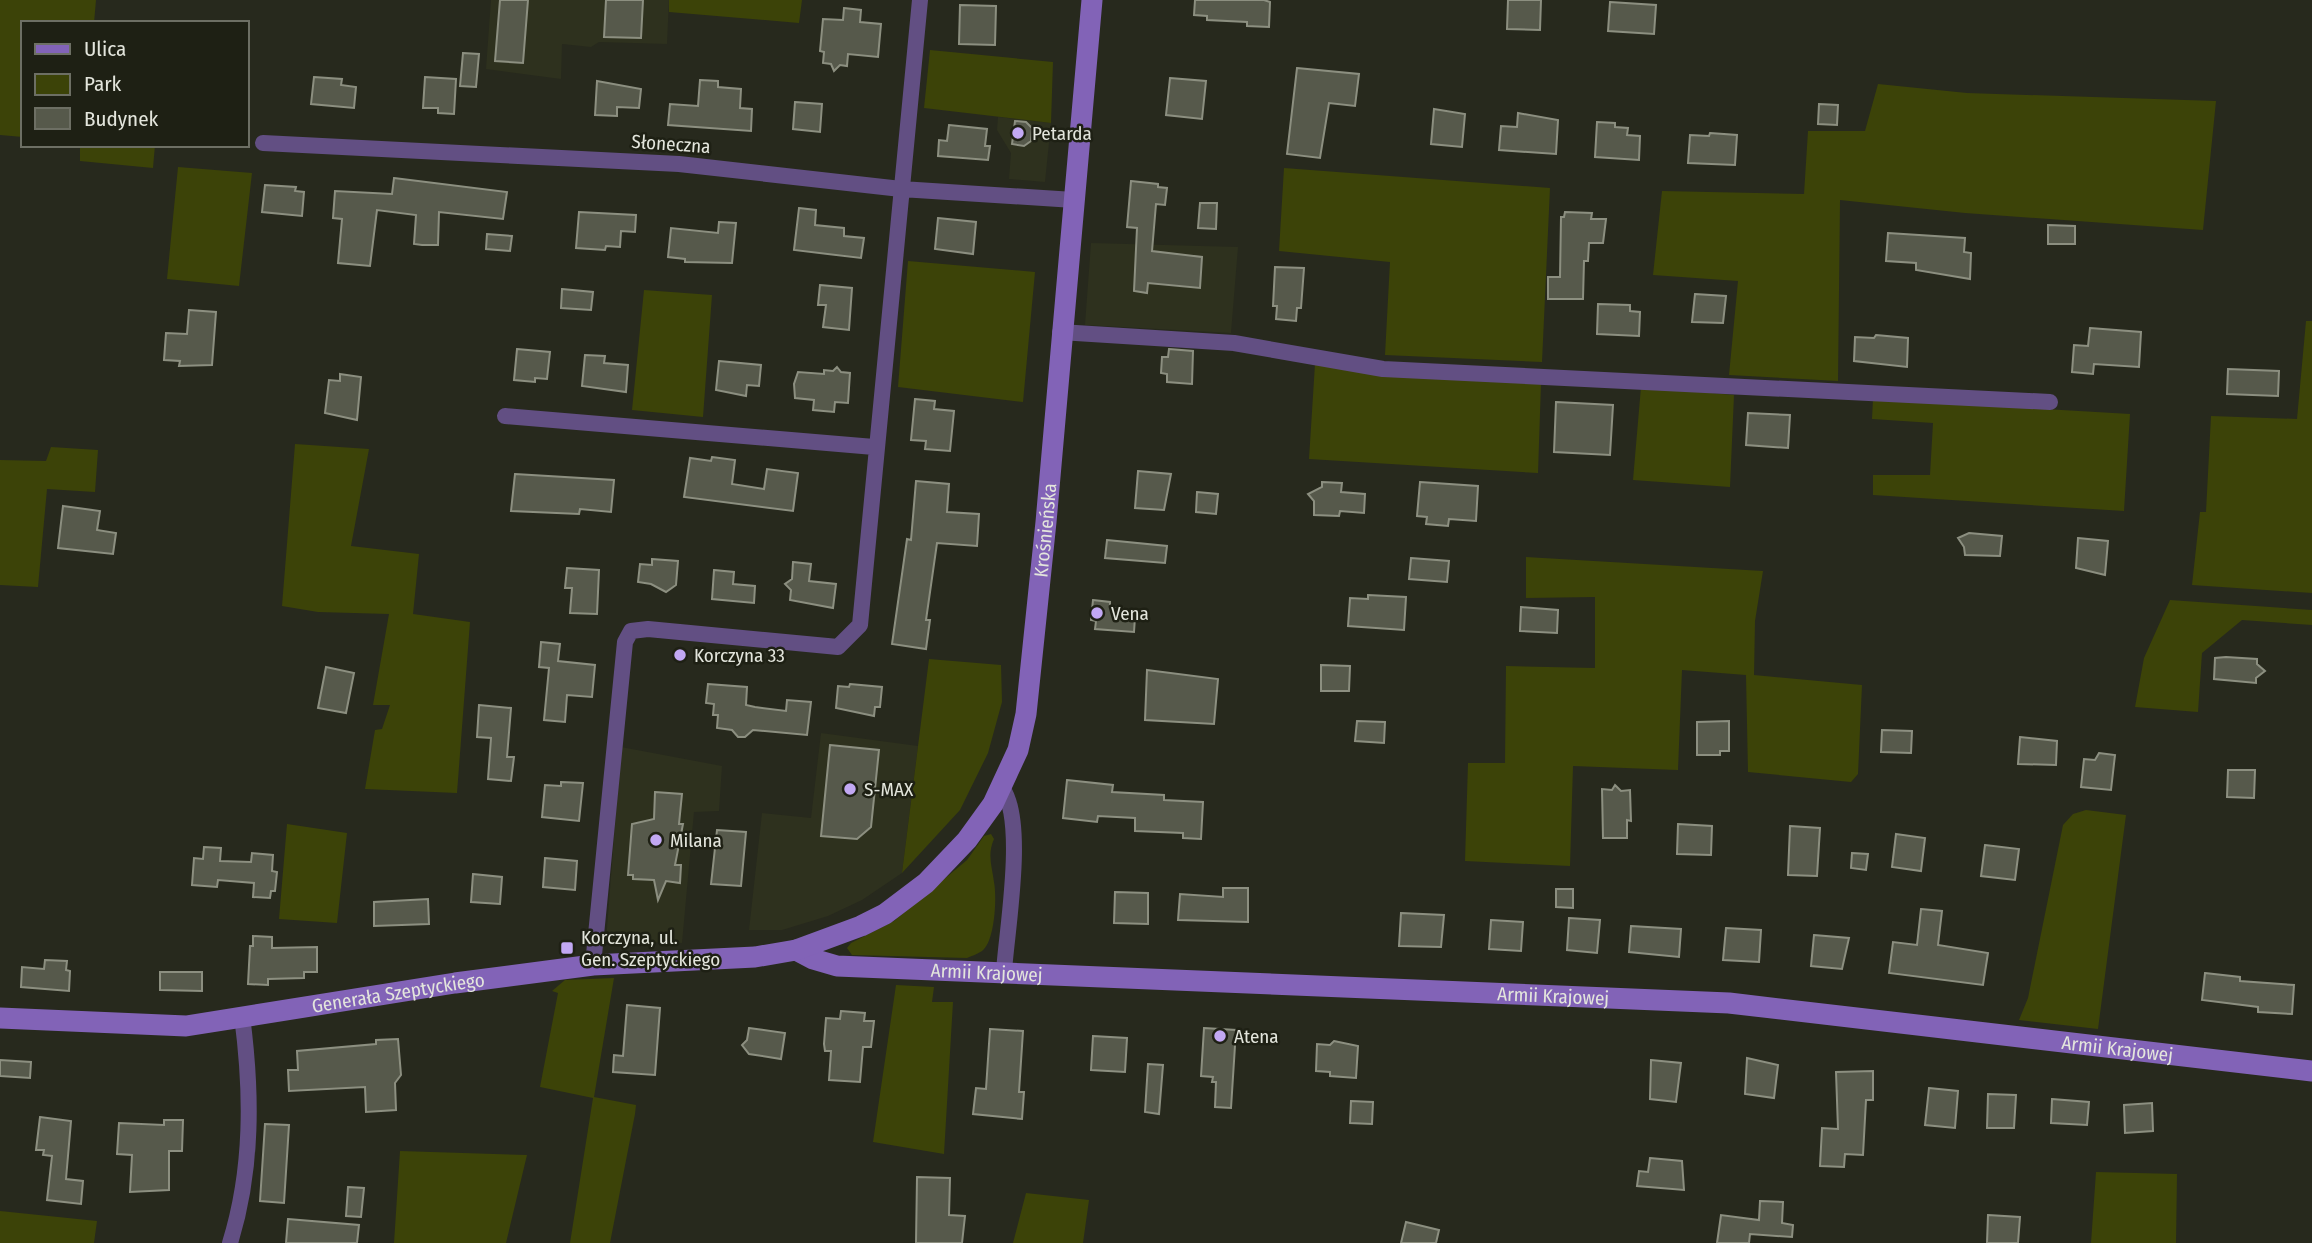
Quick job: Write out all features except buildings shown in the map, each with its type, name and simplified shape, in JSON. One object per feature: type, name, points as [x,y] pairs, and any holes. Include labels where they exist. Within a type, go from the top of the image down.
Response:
[{"type":"main road","name":"Krośnieńska","points":[[796,950],[861,926],[907,899],[967,840],[1002,788],[1018,750],[1026,714],[1046,522],[1060,332],[1092,0]]},
{"type":"main road","name":"Generała Szeptyckiego","points":[[0,1018],[186,1026],[593,965],[755,957],[796,950]]},
{"type":"main road","name":"Armii Krajowej","points":[[796,950],[813,959],[837,966],[1729,1003],[2312,1071]]},
{"type":"street","points":[[593,965],[625,642],[631,631],[648,629],[838,647],[860,625],[874,447],[920,0]]},
{"type":"street","name":"Słoneczna","points":[[263,143],[678,164],[901,189],[1074,200]]},
{"type":"street","points":[[1060,332],[1234,343],[1383,369],[2050,402]]},
{"type":"street","points":[[505,416],[874,447]]},
{"type":"street","points":[[1002,788],[1010,799],[1015,833],[1004,971]]},
{"type":"street","points":[[230,1243],[246,1178],[249,1084],[242,1016]]},
{"type":"shaded area","points":[[491,0],[669,0],[667,44],[599,42],[591,47],[562,44],[561,79],[486,69]]},
{"type":"shaded area","points":[[998,117],[1051,123],[1045,182],[1009,179],[1011,153],[997,130]]},
{"type":"shaded area","points":[[1091,243],[1238,247],[1231,333],[1085,325]]},
{"type":"shaded area","points":[[821,733],[918,746],[902,873],[862,900],[828,916],[782,930],[749,930],[762,813],[811,818]]},
{"type":"shaded area","points":[[621,747],[722,766],[719,811],[694,812],[682,943],[606,941]]},
{"type":"green space","points":[[0,0],[96,0],[94,21],[21,21],[21,137],[0,135]]},
{"type":"green space","points":[[669,0],[802,0],[799,23],[669,12]]},
{"type":"green space","points":[[930,50],[1053,62],[1051,123],[924,108]]},
{"type":"green space","points":[[1878,84],[1967,93],[2216,101],[2203,230],[1965,213],[1840,200],[1838,381],[1729,375],[1738,281],[1653,275],[1662,191],[1804,194],[1808,131],[1865,131]]},
{"type":"green space","points":[[80,147],[155,147],[153,168],[80,161]]},
{"type":"green space","points":[[178,167],[252,173],[239,286],[167,279]]},
{"type":"green space","points":[[1284,168],[1550,188],[1542,362],[1385,355],[1390,262],[1279,251]]},
{"type":"green space","points":[[908,261],[1035,272],[1023,402],[898,387]]},
{"type":"green space","points":[[644,290],[712,295],[703,417],[632,410]]},
{"type":"green space","points":[[2306,321],[2312,321],[2312,593],[2192,585],[2200,512],[2206,512],[2211,416],[2297,419]]},
{"type":"green space","points":[[1315,364],[1541,383],[1538,473],[1309,459]]},
{"type":"green space","points":[[1641,387],[1734,395],[1730,487],[1633,480]]},
{"type":"green space","points":[[1873,399],[2130,414],[2124,511],[1873,495],[1873,475],[1930,475],[1933,423],[1872,419]]},
{"type":"green space","points":[[295,444],[369,449],[351,546],[419,554],[413,614],[470,622],[457,793],[365,789],[375,730],[382,729],[390,705],[373,705],[389,614],[318,612],[282,606]]},
{"type":"green space","points":[[51,447],[98,450],[95,492],[47,489],[38,587],[0,585],[0,460],[46,461]]},
{"type":"green space","points":[[1526,557],[1763,571],[1755,621],[1754,675],[1862,685],[1858,774],[1851,782],[1748,772],[1746,675],[1682,670],[1678,770],[1573,766],[1570,866],[1465,861],[1468,763],[1505,763],[1506,666],[1595,668],[1595,597],[1526,598]]},
{"type":"green space","points":[[2170,600],[2312,610],[2312,625],[2242,620],[2202,653],[2198,712],[2135,707],[2144,658]]},
{"type":"green space","points":[[929,659],[1001,665],[1002,702],[988,753],[960,810],[902,873]]},
{"type":"green space","points":[[2086,810],[2126,815],[2098,1029],[2019,1020],[2028,998],[2063,825],[2073,814]]},
{"type":"green space","points":[[287,824],[347,833],[337,923],[279,919]]},
{"type":"green space","points":[[991,834],[994,839],[990,855],[995,908],[990,939],[982,951],[967,958],[852,955],[847,948],[851,943],[894,921],[967,860],[984,836]]},
{"type":"green space","points":[[614,978],[594,1097],[636,1105],[635,1114],[610,1243],[570,1243],[593,1098],[540,1087],[558,993],[552,991],[565,980]]},
{"type":"green space","points":[[896,985],[934,987],[932,1002],[953,1002],[944,1154],[873,1142]]},
{"type":"green space","points":[[400,1151],[527,1155],[506,1243],[394,1243]]},
{"type":"green space","points":[[2096,1172],[2177,1174],[2176,1243],[2091,1243]]},
{"type":"green space","points":[[1026,1193],[1089,1200],[1083,1243],[1013,1243]]},
{"type":"green space","points":[[0,1211],[97,1221],[94,1243],[0,1243]]},
{"type":"place","name":"Petarda","points":[[1018,133]]},
{"type":"place","name":"Vena","points":[[1097,613]]},
{"type":"place","name":"Korczyna 33","points":[[680,655]]},
{"type":"place","name":"S-MAX","points":[[850,789]]},
{"type":"place","name":"Milana","points":[[656,840]]},
{"type":"place","name":"Korczyna, ul. Gen. Szeptyckiego","points":[[567,948]]},
{"type":"place","name":"Atena","points":[[1220,1036]]}]
